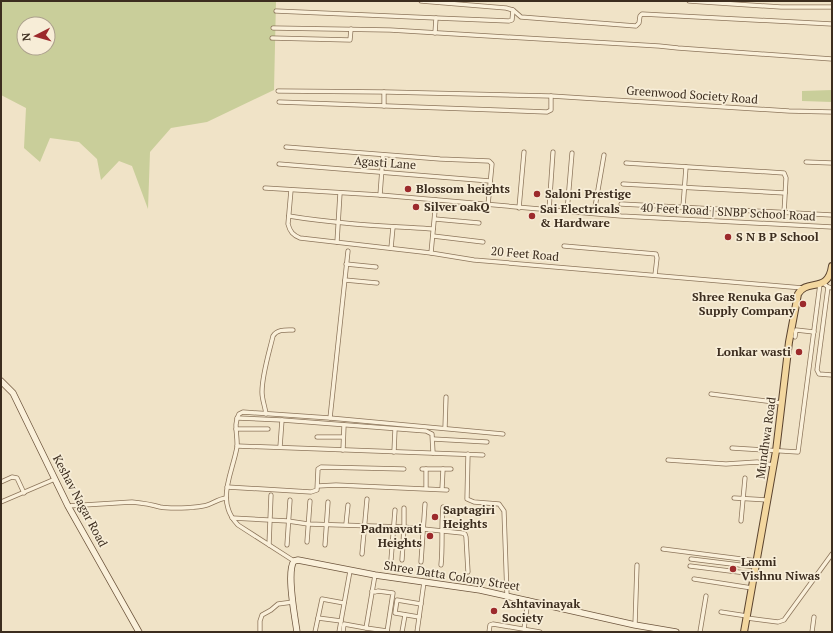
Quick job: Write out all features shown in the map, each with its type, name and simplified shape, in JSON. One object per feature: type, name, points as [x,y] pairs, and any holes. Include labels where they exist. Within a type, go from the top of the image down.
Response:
[{"type":"main road","points":[[803,288],[826,285],[832,266]]},
{"type":"main road","name":"Mundhwa Road","points":[[744,632],[774,465],[789,342],[798,294],[803,288]]},
{"type":"street","points":[[421,1],[506,8],[512,10],[521,18],[636,26],[639,23],[640,16],[642,14],[832,24]]},
{"type":"street","points":[[689,1],[781,7],[832,7]]},
{"type":"street","points":[[276,11],[509,21],[512,20],[512,10]]},
{"type":"street","points":[[435,33],[436,18]]},
{"type":"street","points":[[273,28],[390,30],[659,46],[832,59]]},
{"type":"street","points":[[272,38],[350,40],[351,29]]},
{"type":"street","name":"Greenwood Society Road","points":[[278,91],[551,96],[832,112]]},
{"type":"street","points":[[384,92],[384,106]]},
{"type":"street","points":[[279,102],[547,112],[551,110],[551,96]]},
{"type":"street","points":[[286,147],[383,155],[489,161],[492,164],[488,205]]},
{"type":"street","points":[[519,208],[524,152]]},
{"type":"street","points":[[549,210],[552,152]]},
{"type":"street","points":[[567,212],[572,153]]},
{"type":"street","points":[[380,195],[383,155]]},
{"type":"street","points":[[594,213],[604,155]]},
{"type":"street","points":[[806,162],[832,163]]},
{"type":"street","points":[[626,163],[784,173],[786,178],[784,213]]},
{"type":"street","name":"Agasti Lane","points":[[278,164],[490,181]]},
{"type":"street","points":[[683,207],[686,167]]},
{"type":"street","points":[[623,184],[785,193]]},
{"type":"street","name":"40 Feet Road | SNBP School Road","points":[[265,188],[380,195],[621,216],[832,227]]},
{"type":"street","name":"20 Feet Road","points":[[292,190],[289,228],[295,236],[300,238],[431,253],[474,260],[803,288]]},
{"type":"street","points":[[337,242],[340,193]]},
{"type":"street","points":[[431,253],[436,200]]},
{"type":"street","points":[[621,204],[832,215]]},
{"type":"street","points":[[289,216],[338,222],[433,230]]},
{"type":"street","points":[[435,219],[479,223]]},
{"type":"street","points":[[391,248],[393,227]]},
{"type":"street","points":[[433,236],[483,242]]},
{"type":"street","points":[[564,246],[656,254],[655,275]]},
{"type":"street","points":[[330,418],[348,251]]},
{"type":"street","points":[[346,264],[376,267]]},
{"type":"street","points":[[345,280],[377,283]]},
{"type":"street","points":[[732,448],[798,452],[814,332],[826,285]]},
{"type":"street","points":[[826,285],[817,370],[819,374],[832,375]]},
{"type":"street","points":[[266,414],[262,385],[273,336],[275,332],[278,331],[293,330]]},
{"type":"street","points":[[795,337],[796,330],[814,332]]},
{"type":"street","name":"Keshav Nagar Road","points":[[1,381],[13,393],[68,506],[138,632]]},
{"type":"street","points":[[711,394],[782,402]]},
{"type":"street","points":[[445,428],[446,397]]},
{"type":"street","points":[[297,632],[290,577],[292,563],[294,561],[238,525],[232,518],[227,506],[227,487],[237,446],[236,418],[239,414],[243,412],[330,418],[503,434]]},
{"type":"street","points":[[236,418],[282,420],[429,432],[432,434],[433,439],[433,453]]},
{"type":"street","points":[[280,447],[282,420]]},
{"type":"street","points":[[343,450],[344,425]]},
{"type":"street","points":[[236,430],[268,429]]},
{"type":"street","points":[[394,452],[395,429]]},
{"type":"street","points":[[316,437],[343,437]]},
{"type":"street","points":[[433,439],[487,442]]},
{"type":"street","points":[[237,446],[484,455]]},
{"type":"street","points":[[468,454],[467,499],[474,502],[499,504],[504,511],[507,596]]},
{"type":"street","points":[[668,460],[726,464],[757,462],[774,465]]},
{"type":"street","points":[[227,487],[315,492],[318,486],[318,469],[321,467],[404,469]]},
{"type":"street","points":[[426,488],[424,469],[451,469]]},
{"type":"street","points":[[442,489],[443,469]]},
{"type":"street","points":[[1,482],[12,477],[17,478],[24,492]]},
{"type":"street","points":[[741,521],[745,478]]},
{"type":"street","points":[[1,502],[55,479]]},
{"type":"street","points":[[318,486],[336,485],[447,490]]},
{"type":"street","points":[[269,545],[271,495]]},
{"type":"street","points":[[68,506],[141,502],[161,507],[197,507],[208,505],[218,499],[226,498]]},
{"type":"street","points":[[734,498],[767,500]]},
{"type":"street","points":[[362,554],[367,499]]},
{"type":"street","points":[[287,545],[290,500]]},
{"type":"street","points":[[307,542],[310,502]]},
{"type":"street","points":[[325,545],[328,502]]},
{"type":"street","points":[[346,524],[348,504]]},
{"type":"street","points":[[422,562],[425,504]]},
{"type":"street","points":[[441,565],[443,542],[441,530],[443,506]]},
{"type":"street","points":[[402,560],[404,508]]},
{"type":"street","points":[[391,560],[395,510]]},
{"type":"street","points":[[232,518],[288,521],[308,524],[346,524],[394,528],[404,527],[462,532],[465,534],[468,572]]},
{"type":"street","points":[[663,549],[756,564]]},
{"type":"street","points":[[721,612],[778,622],[784,620],[832,554]]},
{"type":"street","points":[[691,559],[756,564]]},
{"type":"street","name":"Shree Datta Colony Street","points":[[294,561],[298,560],[350,571],[424,581],[507,596],[635,625],[676,632]]},
{"type":"street","points":[[635,625],[637,565]]},
{"type":"street","points":[[690,566],[754,574]]},
{"type":"street","points":[[339,632],[350,571]]},
{"type":"street","points":[[366,628],[375,575]]},
{"type":"street","points":[[694,579],[752,588]]},
{"type":"street","points":[[417,632],[424,581]]},
{"type":"street","points":[[343,632],[344,624],[387,632],[392,593],[378,590],[375,592],[372,591]]},
{"type":"street","points":[[700,632],[706,596]]},
{"type":"street","points":[[315,632],[322,599],[344,603]]},
{"type":"street","points":[[419,617],[394,613],[397,600],[421,604]]},
{"type":"street","points":[[524,629],[528,600]]},
{"type":"street","points":[[260,632],[260,621],[262,615],[278,604],[293,602]]},
{"type":"street","points":[[402,632],[405,615]]},
{"type":"street","points":[[812,632],[814,617]]},
{"type":"street","points":[[318,618],[341,621]]},
{"type":"street","points":[[489,632],[492,624],[540,632]]},
{"type":"street","points":[[510,632],[511,627]]},
{"type":"green space","points":[[1,1],[276,1],[274,90],[207,122],[171,128],[150,152],[148,209],[132,166],[119,161],[101,180],[97,159],[79,142],[50,138],[40,162],[24,148],[26,108],[1,95]]},
{"type":"green space","points":[[832,90],[832,102],[802,101],[802,91]]},
{"type":"place","name":"Blossom heights","points":[[408,189]]},
{"type":"place","name":"Saloni Prestige","points":[[537,194]]},
{"type":"place","name":"Silver oakQ","points":[[416,207]]},
{"type":"place","name":"Sai Electricals & Hardware","points":[[532,216]]},
{"type":"place","name":"S N B P School","points":[[728,237]]},
{"type":"place","name":"Shree Renuka Gas Supply Company","points":[[803,304]]},
{"type":"place","name":"Lonkar wasti","points":[[799,352]]},
{"type":"place","name":"Saptagiri Heights","points":[[435,517]]},
{"type":"place","name":"Padmavati Heights","points":[[430,536]]},
{"type":"place","name":"Laxmi Vishnu Niwas","points":[[733,569]]},
{"type":"place","name":"Ashtavinayak Society","points":[[494,611]]}]
